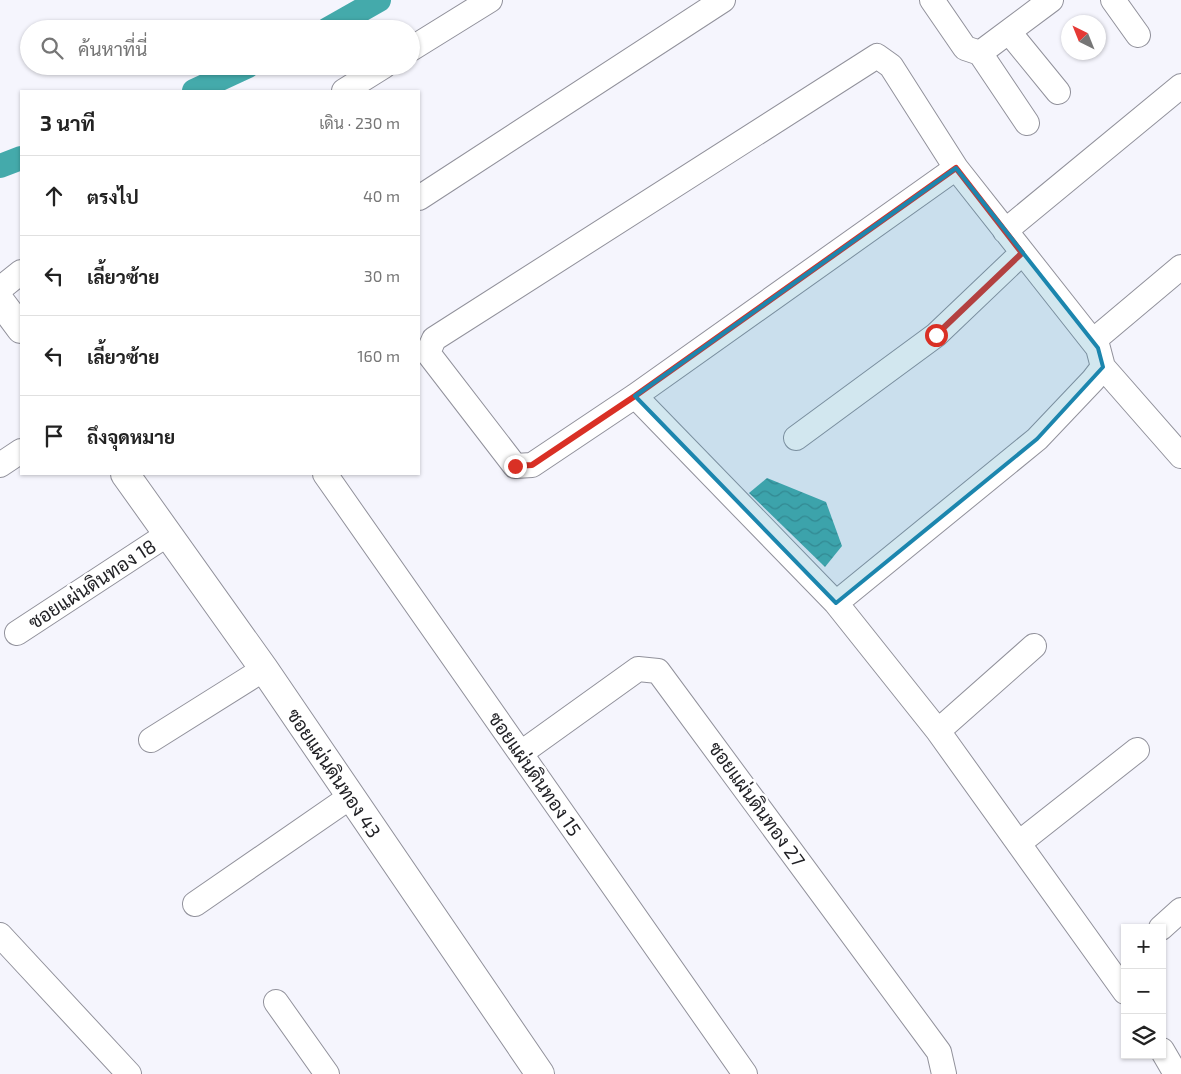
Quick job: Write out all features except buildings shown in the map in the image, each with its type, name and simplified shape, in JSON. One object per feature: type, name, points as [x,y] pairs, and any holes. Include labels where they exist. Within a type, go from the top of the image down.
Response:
[{"type":"street","points":[[420,43],[490,0]]},
{"type":"street","points":[[420,197],[723,0]]},
{"type":"street","points":[[932,0],[965,48],[980,53],[1027,123]]},
{"type":"street","points":[[980,53],[1051,0]]},
{"type":"street","points":[[1113,0],[1138,36]]},
{"type":"street","points":[[1009,32],[1058,92]]},
{"type":"street","points":[[956,168],[635,396],[532,465],[515,466],[428,354],[434,339],[877,56],[891,66],[956,168],[1093,341],[1098,348],[1103,367],[1177,444]]},
{"type":"street","points":[[346,90],[370,75]]},
{"type":"street","points":[[1005,231],[1181,86]]},
{"type":"street","points":[[796,438],[936,335],[1022,253]]},
{"type":"street","points":[[1093,341],[1181,267]]},
{"type":"street","points":[[0,289],[20,273]]},
{"type":"street","points":[[0,301],[20,328]]},
{"type":"street","points":[[836,604],[1037,439],[1103,367]]},
{"type":"street","points":[[635,396],[836,604],[938,731],[1019,843],[1118,967]]},
{"type":"street","points":[[0,466],[20,452]]},
{"type":"street","name":"ซอยแผ่นดินทอง 43","points":[[126,475],[264,669],[540,1074]]},
{"type":"street","name":"ซอยแผ่นดินทอง 15","points":[[326,475],[745,1074]]},
{"type":"street","name":"ซอยแผ่นดินทอง 18","points":[[16,633],[168,534]]},
{"type":"street","points":[[938,731],[1034,646]]},
{"type":"street","points":[[151,740],[264,669]]},
{"type":"street","name":"ซอยแผ่นดินทอง 27","points":[[520,753],[638,669],[658,671],[939,1052],[944,1074]]},
{"type":"street","points":[[1019,843],[1137,750]]},
{"type":"street","points":[[195,904],[350,797]]},
{"type":"street","points":[[1166,924],[1181,910]]},
{"type":"street","points":[[0,935],[129,1074]]},
{"type":"street","points":[[276,1002],[327,1074]]},
{"type":"street","points":[[1166,1058],[1173,1073]]},
{"type":"highlighted area","points":[[956,168],[1098,348],[1103,367],[1037,439],[836,603],[635,396]]},
{"type":"water","points":[[767,478],[826,502],[842,546],[825,567],[749,493]]},
{"type":"waterway","points":[[344,20],[379,0]]},
{"type":"waterway","points":[[196,90],[229,75]]},
{"type":"waterway","points":[[0,166],[20,158]]},
{"type":"route","points":[[515,466],[532,465],[635,396],[956,168],[1022,253],[936,335]]}]
